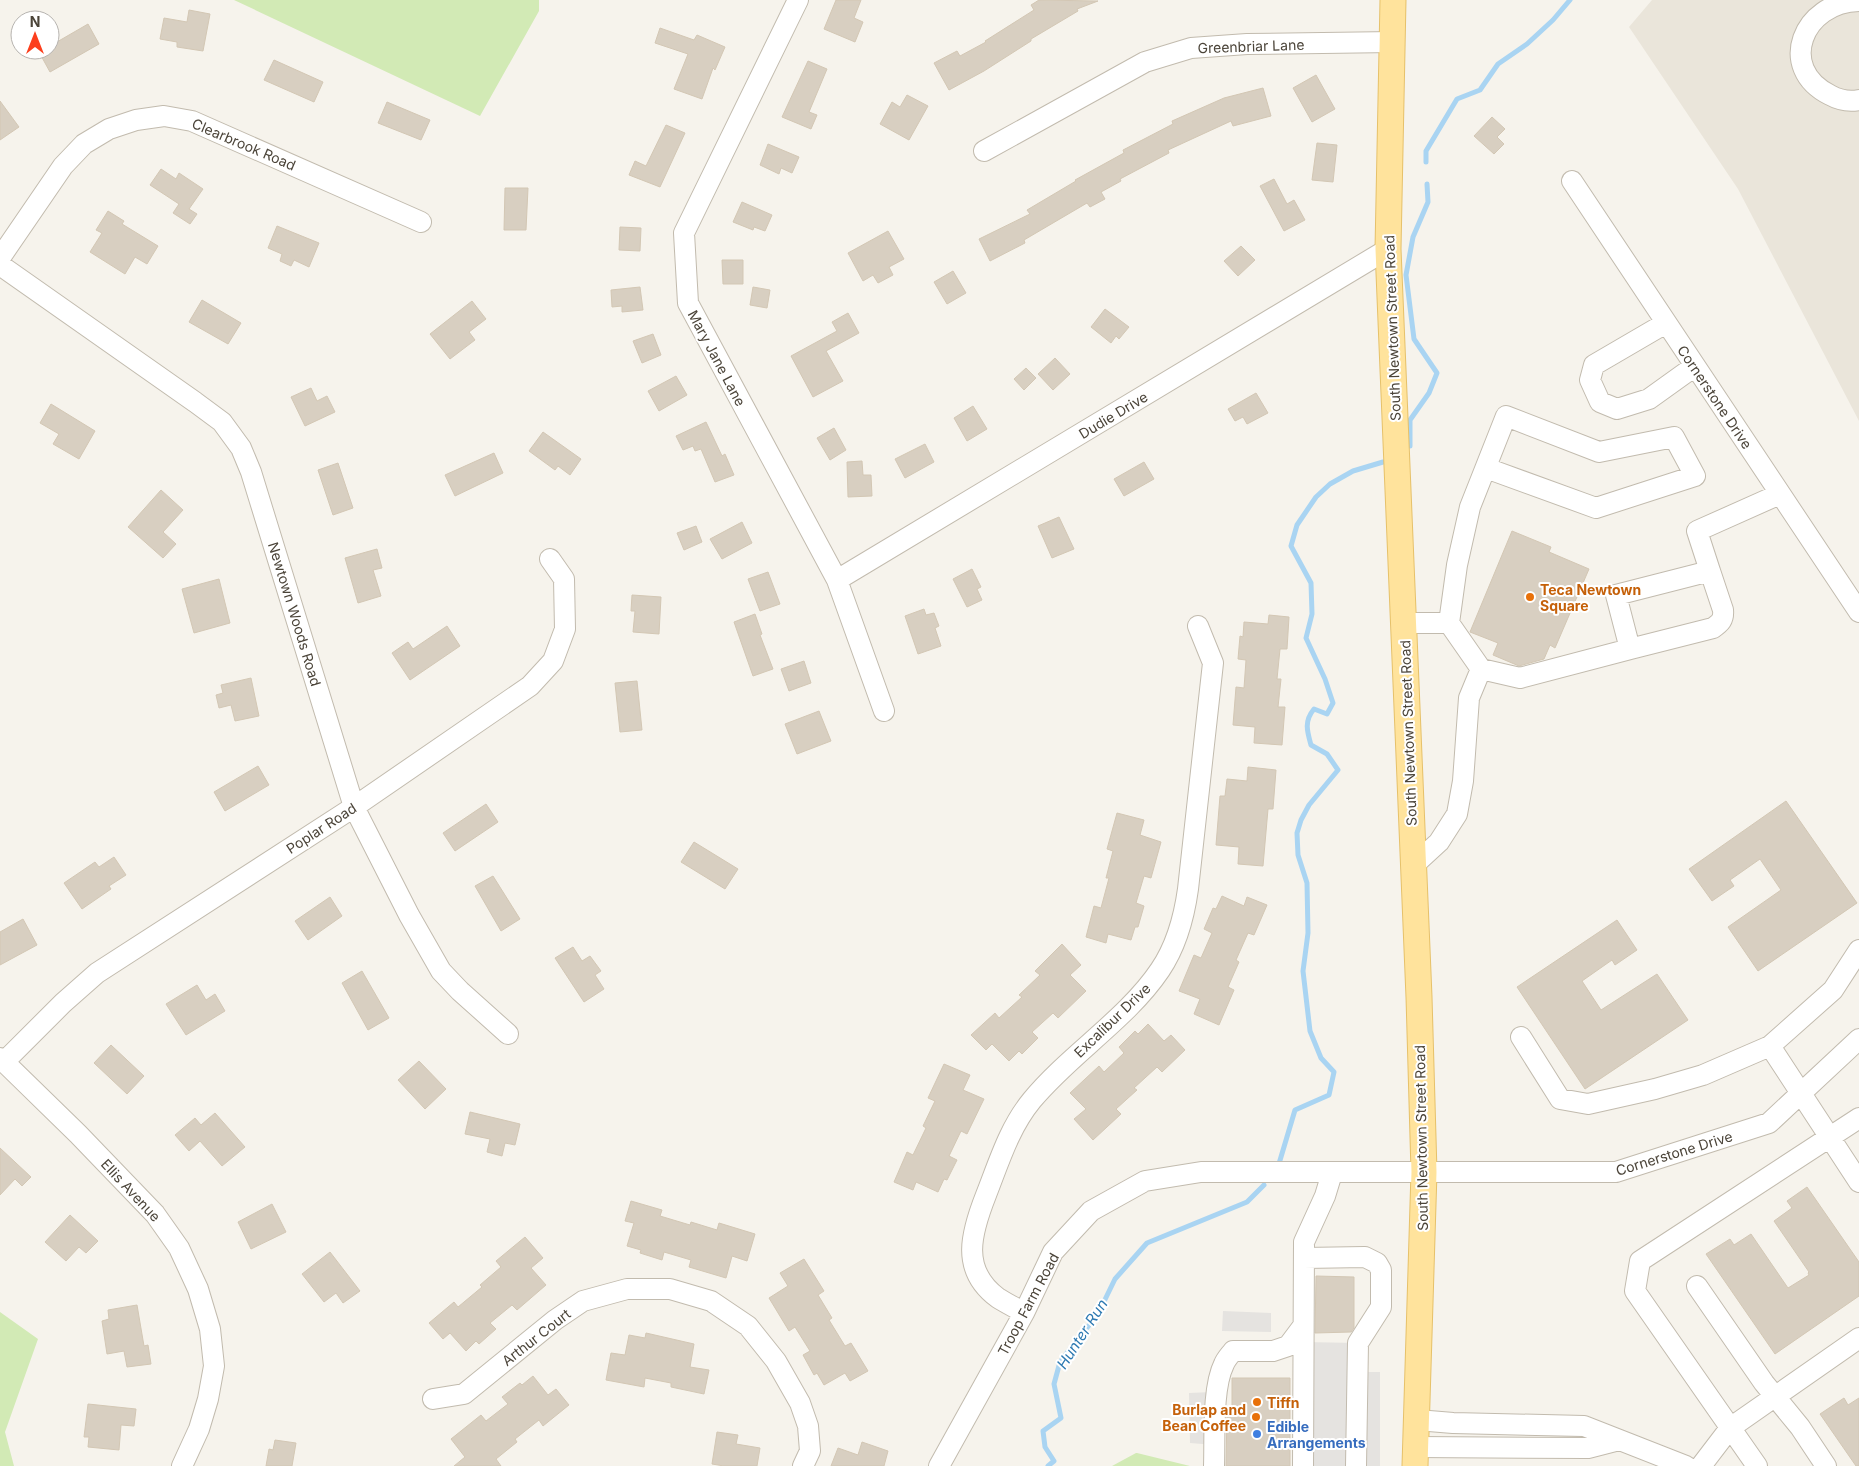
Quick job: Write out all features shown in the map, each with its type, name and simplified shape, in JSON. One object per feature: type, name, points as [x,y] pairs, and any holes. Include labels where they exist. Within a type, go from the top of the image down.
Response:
[{"type":"main road","name":"South Newtown Street Road","points":[[1393,0],[1388,249],[1414,865],[1424,1172],[1415,1456]]},
{"type":"street","name":"Mary Jane Lane","points":[[798,0],[684,233],[688,303],[838,580],[884,711]]},
{"type":"street","points":[[1859,1],[1834,6],[1816,17],[1805,32],[1800,52],[1804,71],[1817,89],[1835,98],[1850,101],[1859,100]]},
{"type":"street","name":"Greenbriar Lane","points":[[984,151],[1145,62],[1192,48],[1247,44],[1393,42]]},
{"type":"street","name":"Clearbrook Road","points":[[0,258],[63,166],[84,144],[109,129],[136,120],[164,116],[192,121],[421,222]]},
{"type":"street","name":"Cornerstone Drive","points":[[1572,181],[1859,612]]},
{"type":"street","name":"Dudie Drive","points":[[838,580],[1388,249]]},
{"type":"street","name":"Newtown Woods Road","points":[[0,265],[222,422],[241,448],[251,472],[354,807],[409,915],[441,971],[460,992],[508,1034]]},
{"type":"street","points":[[1666,323],[1594,365],[1590,380],[1600,402],[1617,409],[1649,399],[1695,366]]},
{"type":"street","points":[[1486,468],[1596,508],[1695,476],[1674,437],[1599,452],[1506,416],[1470,507],[1457,565],[1449,623],[1481,669],[1520,678],[1713,628],[1719,624],[1724,617],[1723,610],[1697,531],[1780,494]]},
{"type":"street","name":"Poplar Road","points":[[2,1060],[97,973],[354,807],[530,686],[553,661],[565,629],[564,579],[550,559]]},
{"type":"street","points":[[1630,649],[1616,595],[1710,571]]},
{"type":"street","points":[[1404,623],[1449,623]]},
{"type":"street","name":"Excalibur Drive","points":[[1024,1313],[998,1297],[983,1284],[973,1267],[972,1245],[976,1222],[1010,1133],[1032,1100],[1059,1070],[1142,994],[1174,948],[1184,919],[1213,663],[1198,626]]},
{"type":"street","points":[[1414,865],[1439,842],[1457,814],[1463,781],[1469,698],[1481,669]]},
{"type":"street","points":[[1521,1037],[1560,1099],[1588,1104],[1655,1089],[1703,1075],[1770,1046],[1833,990],[1859,950]]},
{"type":"street","name":"Cornerstone Drive","points":[[1424,1172],[1616,1172],[1769,1123],[1859,1039]]},
{"type":"street","points":[[1770,1046],[1859,1182]]},
{"type":"street","name":"Ellis Avenue","points":[[2,1060],[78,1134],[155,1214],[179,1248],[198,1289],[210,1328],[214,1366],[208,1399],[199,1429],[182,1466]]},
{"type":"street","points":[[1757,1466],[1635,1290],[1640,1262],[1828,1136],[1859,1118]]},
{"type":"street","name":"Troop Farm Road","points":[[939,1466],[1024,1313],[1053,1252],[1091,1211],[1145,1180],[1201,1172],[1332,1174],[1424,1172]]},
{"type":"street","points":[[1303,1466],[1304,1242],[1325,1196],[1332,1174]]},
{"type":"street","points":[[1304,1258],[1365,1257],[1377,1262],[1381,1270],[1381,1307],[1358,1343],[1356,1466]]},
{"type":"street","points":[[1697,1286],[1764,1383],[1800,1427],[1826,1466]]},
{"type":"street","name":"Arthur Court","points":[[432,1399],[464,1394],[554,1320],[582,1301],[628,1289],[670,1289],[712,1301],[748,1326],[776,1361],[800,1403],[808,1426],[810,1451],[803,1466]]},
{"type":"street","points":[[1214,1466],[1216,1405],[1224,1364],[1233,1351],[1273,1351],[1288,1346],[1304,1326]]},
{"type":"street","points":[[1701,1466],[1730,1428],[1859,1338]]},
{"type":"street","points":[[1417,1420],[1453,1423],[1584,1426],[1686,1466]]},
{"type":"street","points":[[1415,1456],[1588,1448],[1619,1440]]},
{"type":"shaded area","points":[[1652,0],[1859,0],[1859,421],[1738,189],[1629,27]]},
{"type":"shaded area","points":[[1223,1311],[1271,1313],[1271,1332],[1222,1331]]},
{"type":"shaded area","points":[[1303,1342],[1358,1343],[1357,1372],[1380,1372],[1380,1466],[1303,1466]]},
{"type":"shaded area","points":[[1212,1392],[1215,1445],[1190,1443],[1189,1393]]},
{"type":"green space","points":[[234,0],[539,0],[539,11],[480,116]]},
{"type":"green space","points":[[0,1312],[38,1339],[5,1432],[14,1466],[0,1466]]},
{"type":"green space","points":[[1137,1453],[1190,1466],[1112,1466]]},
{"type":"building","points":[[836,0],[861,0],[854,18],[863,22],[855,42],[824,29]]},
{"type":"building","points":[[1039,0],[1098,1],[1077,9],[1078,11],[1031,39],[1031,41],[984,71],[949,90],[934,63],[957,51],[960,56],[986,42],[1034,10],[1031,5]]},
{"type":"building","points":[[189,10],[210,14],[203,51],[177,47],[177,42],[160,39],[164,18],[187,22]]},
{"type":"building","points":[[88,24],[99,44],[50,72],[43,60],[60,60],[60,40]]},
{"type":"building","points":[[660,28],[694,40],[697,35],[725,47],[715,70],[713,68],[702,99],[674,89],[688,54],[655,43]]},
{"type":"building","points":[[274,60],[323,82],[314,102],[264,80]]},
{"type":"building","points":[[808,61],[827,69],[809,112],[817,115],[811,129],[782,117]]},
{"type":"building","points":[[1316,75],[1335,109],[1312,122],[1293,88]]},
{"type":"building","points":[[1263,88],[1271,116],[1233,126],[1231,121],[1168,150],[1169,153],[1120,179],[1121,181],[1101,192],[1105,199],[1090,207],[1087,203],[1024,240],[1025,243],[990,261],[979,239],[1030,214],[1027,210],[1075,180],[1124,153],[1123,150],[1173,124],[1172,121],[1224,98]]},
{"type":"building","points":[[907,95],[928,106],[909,140],[880,124],[892,102],[900,107]]},
{"type":"building","points":[[0,101],[19,127],[0,140]]},
{"type":"building","points":[[387,102],[430,120],[421,140],[378,123]]},
{"type":"building","points":[[1492,117],[1505,129],[1497,137],[1504,144],[1494,154],[1474,136]]},
{"type":"building","points":[[666,125],[685,133],[660,187],[629,175],[635,161],[646,166]]},
{"type":"building","points":[[1317,143],[1337,145],[1333,182],[1312,180]]},
{"type":"building","points":[[768,144],[799,157],[792,173],[781,168],[779,174],[760,165]]},
{"type":"building","points":[[161,169],[176,179],[179,173],[203,189],[189,209],[197,214],[190,224],[173,213],[179,204],[150,185]]},
{"type":"building","points":[[1274,179],[1287,204],[1294,200],[1305,220],[1284,231],[1260,186]]},
{"type":"building","points":[[505,188],[528,188],[526,230],[504,230]]},
{"type":"building","points":[[742,202],[772,215],[765,231],[754,227],[753,230],[733,222]]},
{"type":"building","points":[[108,211],[124,221],[122,224],[158,246],[147,264],[135,257],[125,274],[90,252],[102,233],[96,230]]},
{"type":"building","points":[[277,226],[319,243],[309,267],[294,260],[291,266],[280,261],[282,254],[268,248]]},
{"type":"building","points":[[620,227],[641,228],[640,251],[619,250]]},
{"type":"building","points":[[888,231],[904,259],[889,267],[893,275],[878,283],[873,275],[863,281],[848,253]]},
{"type":"building","points":[[1241,246],[1255,260],[1238,276],[1224,261]]},
{"type":"building","points":[[722,260],[743,260],[743,284],[723,284]]},
{"type":"building","points":[[953,271],[966,293],[947,304],[934,282]]},
{"type":"building","points":[[640,287],[643,310],[622,312],[622,306],[612,307],[611,290]]},
{"type":"building","points":[[753,287],[770,290],[767,308],[750,305]]},
{"type":"building","points":[[202,300],[241,323],[228,344],[189,322]]},
{"type":"building","points":[[472,301],[486,319],[469,332],[475,340],[450,359],[430,334]]},
{"type":"building","points":[[1105,309],[1129,327],[1119,339],[1116,336],[1111,343],[1091,327]]},
{"type":"building","points":[[848,313],[859,333],[826,351],[843,381],[813,397],[791,356],[837,331],[832,322]]},
{"type":"building","points":[[653,334],[661,355],[642,363],[633,341]]},
{"type":"building","points":[[1055,358],[1070,374],[1053,390],[1038,374]]},
{"type":"building","points":[[1026,368],[1036,378],[1024,390],[1014,379]]},
{"type":"building","points":[[676,376],[687,395],[659,411],[648,391]]},
{"type":"building","points":[[311,388],[317,401],[327,396],[335,412],[305,426],[291,397]]},
{"type":"building","points":[[1256,393],[1268,413],[1247,424],[1243,417],[1235,421],[1228,409]]},
{"type":"building","points":[[51,404],[95,431],[79,459],[53,444],[59,434],[40,423]]},
{"type":"building","points":[[973,406],[987,429],[967,441],[954,418]]},
{"type":"building","points":[[706,422],[722,456],[725,454],[734,475],[715,482],[701,449],[695,451],[693,446],[683,450],[676,436]]},
{"type":"building","points":[[834,428],[846,450],[830,460],[817,438]]},
{"type":"building","points":[[543,432],[581,459],[570,475],[558,466],[555,470],[529,451]]},
{"type":"building","points":[[925,444],[934,462],[905,478],[895,459]]},
{"type":"building","points":[[494,453],[503,473],[455,496],[445,475]]},
{"type":"building","points":[[862,461],[863,475],[871,475],[872,496],[848,497],[847,462]]},
{"type":"building","points":[[1144,462],[1154,479],[1124,496],[1114,479]]},
{"type":"building","points":[[338,463],[353,508],[333,515],[318,470]]},
{"type":"building","points":[[161,490],[183,510],[163,532],[176,544],[163,558],[128,527]]},
{"type":"building","points":[[1059,517],[1074,549],[1052,558],[1038,526]]},
{"type":"building","points":[[742,522],[752,543],[722,559],[710,539]]},
{"type":"building","points":[[696,526],[702,542],[684,550],[677,533]]},
{"type":"building","points":[[1512,531],[1551,547],[1549,552],[1589,569],[1555,648],[1550,645],[1544,659],[1519,666],[1493,655],[1498,643],[1470,632]]},
{"type":"building","points":[[377,549],[382,568],[373,570],[381,596],[358,603],[345,558]]},
{"type":"building","points":[[972,569],[981,587],[977,589],[982,600],[967,607],[953,579]]},
{"type":"building","points":[[768,572],[780,604],[760,611],[748,579]]},
{"type":"building","points":[[219,579],[230,623],[194,633],[182,589]]},
{"type":"building","points":[[632,595],[661,597],[659,634],[633,632],[635,611],[631,611]]},
{"type":"building","points":[[924,609],[926,615],[934,613],[939,626],[935,628],[941,646],[918,654],[905,616]]},
{"type":"building","points":[[755,614],[762,634],[760,635],[773,669],[753,676],[734,622]]},
{"type":"building","points":[[1269,615],[1289,617],[1287,649],[1280,649],[1277,679],[1281,679],[1278,707],[1285,707],[1282,745],[1254,743],[1255,727],[1233,725],[1236,687],[1244,688],[1246,660],[1238,659],[1240,636],[1243,637],[1244,622],[1268,624]]},
{"type":"building","points":[[447,626],[460,646],[410,680],[392,653],[408,642],[413,649]]},
{"type":"building","points":[[804,661],[811,683],[789,691],[781,669]]},
{"type":"building","points":[[251,678],[259,716],[235,721],[231,705],[219,708],[216,695],[223,693],[221,685]]},
{"type":"building","points":[[637,681],[642,730],[620,732],[615,683]]},
{"type":"building","points":[[819,711],[831,741],[797,754],[785,724]]},
{"type":"building","points":[[258,766],[269,785],[225,811],[214,792]]},
{"type":"building","points":[[1248,767],[1276,770],[1273,809],[1268,809],[1263,866],[1238,864],[1239,847],[1216,845],[1220,796],[1225,796],[1227,779],[1247,781]]},
{"type":"building","points":[[1786,801],[1857,903],[1758,971],[1728,927],[1781,890],[1760,859],[1730,880],[1734,886],[1712,901],[1689,869]]},
{"type":"building","points":[[486,804],[498,822],[455,851],[443,833]]},
{"type":"building","points":[[1117,813],[1144,820],[1140,835],[1161,842],[1151,878],[1144,876],[1136,903],[1144,906],[1138,927],[1135,927],[1131,940],[1108,934],[1106,943],[1086,937],[1094,906],[1101,908],[1109,878],[1106,878],[1113,851],[1107,849]]},
{"type":"building","points":[[694,842],[738,869],[725,889],[681,862]]},
{"type":"building","points":[[114,857],[126,875],[109,886],[111,889],[82,909],[64,883],[95,862],[99,867]]},
{"type":"building","points":[[493,876],[520,919],[501,931],[475,886]]},
{"type":"building","points":[[1222,896],[1244,906],[1247,897],[1267,905],[1254,935],[1248,933],[1236,960],[1239,962],[1228,987],[1234,990],[1219,1025],[1194,1014],[1200,999],[1179,991],[1194,955],[1201,958],[1212,933],[1204,929],[1213,908],[1216,909]]},
{"type":"building","points":[[330,897],[342,916],[308,940],[295,921]]},
{"type":"building","points":[[23,919],[37,945],[0,965],[0,932]]},
{"type":"building","points":[[1617,920],[1637,950],[1615,965],[1612,960],[1582,981],[1601,1010],[1657,974],[1688,1020],[1585,1089],[1517,987]]},
{"type":"building","points":[[1062,944],[1081,965],[1070,975],[1086,991],[1058,1018],[1053,1013],[1032,1032],[1038,1038],[1022,1054],[1019,1051],[1009,1061],[992,1044],[986,1050],[971,1035],[995,1013],[999,1018],[1022,997],[1019,995],[1040,975],[1035,971]]},
{"type":"building","points":[[573,947],[582,961],[590,956],[601,971],[595,975],[604,989],[584,1002],[555,958]]},
{"type":"building","points":[[362,971],[389,1018],[368,1030],[342,983]]},
{"type":"building","points":[[197,985],[206,1000],[215,994],[225,1011],[186,1035],[166,1004]]},
{"type":"building","points":[[1148,1024],[1164,1041],[1171,1035],[1185,1050],[1162,1072],[1157,1067],[1134,1088],[1137,1090],[1116,1109],[1121,1114],[1093,1140],[1074,1119],[1086,1109],[1070,1093],[1099,1066],[1104,1072],[1124,1053],[1119,1047],[1135,1031],[1138,1034]]},
{"type":"building","points":[[111,1045],[144,1076],[127,1094],[94,1063]]},
{"type":"building","points":[[419,1061],[446,1089],[425,1109],[398,1080]]},
{"type":"building","points":[[944,1064],[970,1075],[963,1090],[984,1099],[967,1134],[961,1131],[949,1156],[957,1160],[947,1180],[944,1179],[938,1192],[916,1182],[913,1190],[894,1182],[907,1152],[913,1155],[926,1128],[923,1126],[935,1101],[928,1098]]},
{"type":"building","points":[[470,1112],[520,1124],[515,1145],[505,1143],[502,1156],[487,1152],[490,1139],[465,1134]]},
{"type":"building","points":[[215,1113],[245,1147],[222,1166],[200,1141],[189,1151],[175,1135],[195,1118],[201,1125]]},
{"type":"building","points":[[0,1148],[31,1177],[22,1186],[15,1179],[0,1195]]},
{"type":"building","points":[[1807,1187],[1859,1262],[1859,1296],[1775,1354],[1706,1254],[1730,1239],[1734,1245],[1751,1234],[1788,1288],[1809,1275],[1809,1272],[1774,1221],[1792,1208],[1787,1201]]},
{"type":"building","points":[[631,1201],[662,1210],[660,1216],[690,1225],[691,1222],[717,1230],[719,1223],[755,1234],[747,1261],[732,1256],[726,1278],[689,1267],[691,1260],[664,1252],[662,1260],[640,1253],[641,1250],[627,1246],[634,1223],[625,1221]]},
{"type":"building","points":[[272,1204],[286,1232],[251,1249],[238,1222]]},
{"type":"building","points":[[70,1215],[98,1241],[86,1253],[79,1247],[66,1261],[45,1242]]},
{"type":"building","points":[[525,1237],[543,1258],[531,1268],[546,1285],[517,1310],[512,1305],[490,1323],[496,1329],[479,1344],[476,1341],[466,1351],[450,1333],[443,1339],[429,1323],[454,1302],[458,1307],[482,1287],[480,1285],[501,1267],[496,1261]]},
{"type":"building","points":[[330,1252],[360,1291],[343,1303],[336,1293],[324,1302],[302,1274]]},
{"type":"building","points":[[804,1259],[824,1291],[818,1295],[832,1318],[829,1320],[845,1346],[851,1343],[868,1371],[850,1381],[845,1373],[824,1385],[817,1373],[814,1375],[803,1355],[810,1351],[795,1327],[789,1331],[769,1298],[788,1286],[780,1273]]},
{"type":"building","points":[[1316,1276],[1354,1277],[1354,1328],[1351,1332],[1315,1333]]},
{"type":"building","points":[[137,1305],[144,1346],[148,1345],[151,1364],[127,1367],[124,1351],[107,1354],[102,1321],[109,1319],[108,1310]]},
{"type":"building","points":[[646,1333],[694,1344],[690,1367],[709,1370],[704,1394],[671,1387],[671,1383],[645,1378],[644,1387],[606,1380],[611,1353],[625,1355],[629,1335],[645,1338]]},
{"type":"building","points":[[533,1376],[548,1395],[556,1389],[569,1405],[543,1426],[539,1420],[515,1439],[517,1442],[496,1459],[501,1466],[454,1466],[465,1457],[451,1439],[481,1415],[486,1421],[508,1404],[502,1397]]},
{"type":"building","points":[[1232,1378],[1290,1378],[1290,1466],[1226,1466],[1227,1411],[1232,1411]]},
{"type":"building","points":[[1844,1398],[1848,1405],[1859,1398],[1859,1466],[1856,1466],[1820,1414]]},
{"type":"building","points":[[88,1404],[136,1409],[134,1426],[121,1425],[119,1450],[88,1447],[89,1437],[84,1437]]},
{"type":"building","points":[[717,1432],[738,1435],[736,1444],[760,1448],[757,1466],[712,1464]]},
{"type":"building","points":[[275,1440],[296,1443],[292,1466],[266,1466],[269,1449],[273,1450]]},
{"type":"building","points":[[862,1442],[888,1451],[884,1466],[831,1466],[838,1448],[858,1455]]},
{"type":"waterway","points":[[1426,162],[1426,151],[1457,99],[1480,90],[1498,64],[1527,44],[1553,20],[1570,0]]},
{"type":"waterway","points":[[1410,446],[1410,420],[1429,393],[1437,373],[1414,339],[1406,275],[1413,237],[1428,202],[1427,184]]},
{"type":"waterway","points":[[1278,1167],[1295,1110],[1329,1095],[1334,1072],[1321,1058],[1310,1031],[1303,971],[1308,933],[1307,883],[1298,855],[1297,833],[1309,805],[1338,770],[1327,754],[1311,745],[1308,731],[1309,718],[1314,709],[1327,714],[1333,703],[1325,679],[1306,638],[1312,614],[1311,583],[1291,546],[1297,525],[1316,497],[1330,484],[1353,471],[1383,462]]},
{"type":"waterway","name":"Hunter Run","points":[[1048,1466],[1054,1461],[1045,1447],[1043,1431],[1061,1418],[1054,1384],[1060,1362],[1097,1316],[1115,1279],[1147,1243],[1247,1202],[1264,1185]]},
{"type":"place","name":"Teca Newtown Square","points":[[1530,597]]},
{"type":"place","name":"Tiffn","points":[[1257,1402]]},
{"type":"place","name":"Burlap and Bean Coffee","points":[[1256,1417]]},
{"type":"place","name":"Edible Arrangements","points":[[1257,1434]]}]
